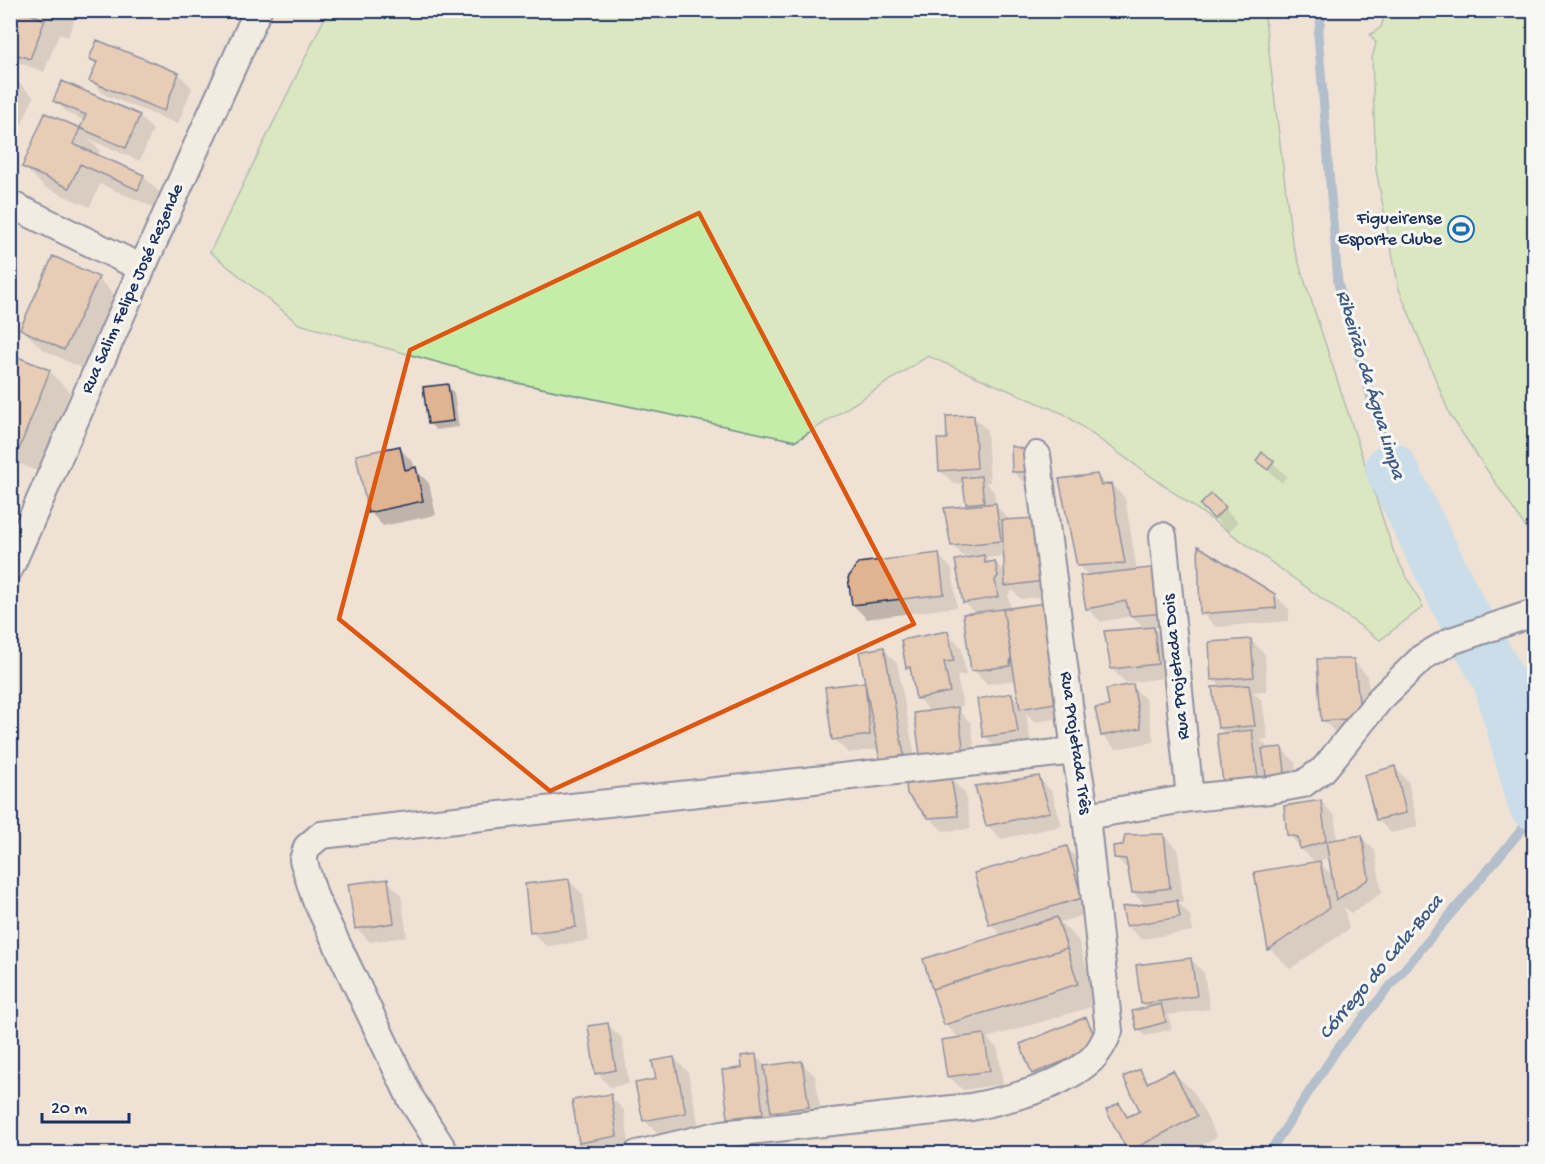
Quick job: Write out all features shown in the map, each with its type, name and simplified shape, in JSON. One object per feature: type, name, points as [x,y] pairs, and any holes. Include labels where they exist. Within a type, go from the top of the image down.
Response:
[{"type":"street","name":"Rua Salim Felipe José Rezende","points":[[10,568],[258,10]]},
{"type":"street","points":[[10,204],[142,268]]},
{"type":"street","name":"Rua Projetada Três","points":[[637,1154],[722,1134],[970,1107],[1005,1100],[1029,1093],[1077,1069],[1093,1058],[1103,1044],[1109,1031],[1086,816],[1037,455]]},
{"type":"street","name":"Rua Projetada Dois","points":[[1163,536],[1190,798]]},
{"type":"street","points":[[1086,816],[1190,798],[1270,790],[1303,784],[1324,769],[1380,699],[1423,657],[1451,641],[1527,615]]},
{"type":"street","points":[[446,1154],[411,1099],[315,898],[303,860],[308,847],[321,835],[1076,751]]},
{"type":"highlighted area","points":[[699,213],[914,624],[550,791],[339,619],[410,350]]},
{"type":"green space","points":[[328,11],[1264,11],[1292,242],[1394,553],[1423,607],[1380,640],[1064,414],[928,356],[796,441],[498,379],[299,324],[210,252]]},
{"type":"green space","name":"Figueirense Esporte Clube","points":[[1386,11],[1534,11],[1534,540],[1450,415],[1399,289],[1376,170],[1372,58],[1376,43],[1370,35],[1381,27]]},
{"type":"building","points":[[10,10],[21,10],[45,20],[30,59],[10,52]]},
{"type":"building","points":[[97,40],[179,73],[164,111],[89,81],[97,62],[89,59]]},
{"type":"building","points":[[62,81],[140,115],[126,148],[80,128],[86,115],[53,101]]},
{"type":"building","points":[[45,113],[80,128],[73,144],[144,175],[138,190],[80,164],[69,188],[22,167]]},
{"type":"building","points":[[53,256],[99,277],[64,350],[20,329]]},
{"type":"building","points":[[10,354],[50,370],[18,452],[10,449]]},
{"type":"building","points":[[448,384],[453,421],[428,424],[423,387]]},
{"type":"building","points":[[1534,405],[1534,425],[1525,412]]},
{"type":"building","points":[[974,415],[977,468],[939,471],[937,439],[947,439],[946,416]]},
{"type":"building","points":[[400,446],[405,470],[416,467],[423,501],[368,513],[356,455]]},
{"type":"building","points":[[1011,446],[1028,450],[1029,472],[1012,472]]},
{"type":"building","points":[[1262,452],[1274,461],[1268,470],[1256,461]]},
{"type":"building","points":[[1097,474],[1101,486],[1111,483],[1125,563],[1077,566],[1059,479]]},
{"type":"building","points":[[981,476],[984,502],[966,504],[962,478]]},
{"type":"building","points":[[1211,494],[1226,507],[1214,519],[1200,505]]},
{"type":"building","points":[[996,503],[1001,541],[951,546],[944,508]]},
{"type":"building","points":[[1037,518],[1044,581],[1005,586],[1002,520]]},
{"type":"building","points":[[1198,546],[1275,594],[1276,608],[1200,614]]},
{"type":"building","points":[[939,553],[944,594],[852,605],[848,578],[858,563]]},
{"type":"building","points":[[984,555],[985,563],[995,561],[998,597],[963,603],[955,560]]},
{"type":"building","points":[[1159,567],[1165,613],[1130,616],[1126,601],[1086,609],[1080,576]]},
{"type":"building","points":[[1044,603],[1061,702],[1020,709],[1003,609]]},
{"type":"building","points":[[1003,609],[1011,654],[1010,666],[971,671],[963,614]]},
{"type":"building","points":[[1154,627],[1158,664],[1111,669],[1104,631]]},
{"type":"building","points":[[948,631],[954,661],[944,662],[950,692],[916,699],[910,667],[906,668],[901,640]]},
{"type":"building","points":[[1251,639],[1254,677],[1211,680],[1209,642]]},
{"type":"building","points":[[884,647],[904,755],[880,760],[859,652]]},
{"type":"building","points":[[1317,659],[1354,659],[1361,718],[1321,721]]},
{"type":"building","points":[[865,682],[870,735],[832,740],[825,687]]},
{"type":"building","points":[[1133,684],[1141,728],[1101,736],[1095,708],[1109,706],[1106,689]]},
{"type":"building","points":[[1249,685],[1255,726],[1218,728],[1212,687]]},
{"type":"building","points":[[1012,693],[1018,732],[983,737],[977,699]]},
{"type":"building","points":[[958,707],[964,755],[921,761],[914,713]]},
{"type":"building","points":[[1252,730],[1258,778],[1223,783],[1217,734]]},
{"type":"building","points":[[1282,747],[1286,780],[1267,782],[1262,749]]},
{"type":"building","points":[[1395,766],[1406,813],[1376,820],[1364,775]]},
{"type":"building","points":[[1039,776],[1050,812],[986,826],[975,786]]},
{"type":"building","points":[[951,778],[958,816],[928,818],[907,794],[906,784]]},
{"type":"building","points":[[1321,800],[1326,841],[1300,849],[1298,837],[1287,835],[1284,806]]},
{"type":"building","points":[[1164,834],[1170,888],[1132,893],[1126,859],[1114,858],[1113,846],[1123,845],[1125,835]]},
{"type":"building","points":[[1362,835],[1369,879],[1336,900],[1326,841]]},
{"type":"building","points":[[1067,846],[1082,898],[989,925],[974,873]]},
{"type":"building","points":[[1320,861],[1329,908],[1268,950],[1254,872]]},
{"type":"building","points":[[388,879],[394,923],[355,929],[348,884]]},
{"type":"building","points":[[569,879],[576,927],[530,933],[525,884]]},
{"type":"building","points":[[1177,900],[1180,917],[1126,926],[1122,907]]},
{"type":"building","points":[[1057,917],[1067,948],[932,989],[923,959]]},
{"type":"building","points":[[1067,948],[1078,984],[944,1025],[932,989]]},
{"type":"building","points":[[1191,958],[1197,996],[1141,1004],[1136,965]]},
{"type":"building","points":[[1161,1004],[1166,1022],[1137,1030],[1132,1011]]},
{"type":"building","points":[[1086,1017],[1099,1047],[1032,1074],[1020,1044]]},
{"type":"building","points":[[608,1023],[616,1070],[595,1074],[588,1026]]},
{"type":"building","points":[[984,1034],[990,1071],[947,1077],[941,1040]]},
{"type":"building","points":[[756,1054],[763,1114],[728,1118],[722,1070],[742,1068],[741,1056]]},
{"type":"building","points":[[674,1057],[686,1113],[643,1121],[635,1083],[656,1079],[652,1061]]},
{"type":"building","points":[[802,1061],[809,1107],[771,1112],[764,1066]]},
{"type":"building","points":[[1140,1069],[1147,1083],[1173,1070],[1197,1116],[1128,1152],[1106,1110],[1119,1103],[1127,1117],[1140,1111],[1123,1077]]},
{"type":"building","points":[[611,1094],[617,1136],[579,1143],[572,1100]]},
{"type":"waterway","name":"Ribeirão da Água Limpa","points":[[1323,10],[1318,34],[1338,283],[1391,468]]},
{"type":"waterway","name":"Ribeirão da Água Limpa","points":[[1391,468],[1454,597],[1499,680],[1534,804]]},
{"type":"waterway","name":"Córrego do Cala-Boca","points":[[1268,1154],[1338,1048],[1534,815]]},
{"type":"place","name":"Figueirense Esporte Clube","points":[[1461,229]]}]
